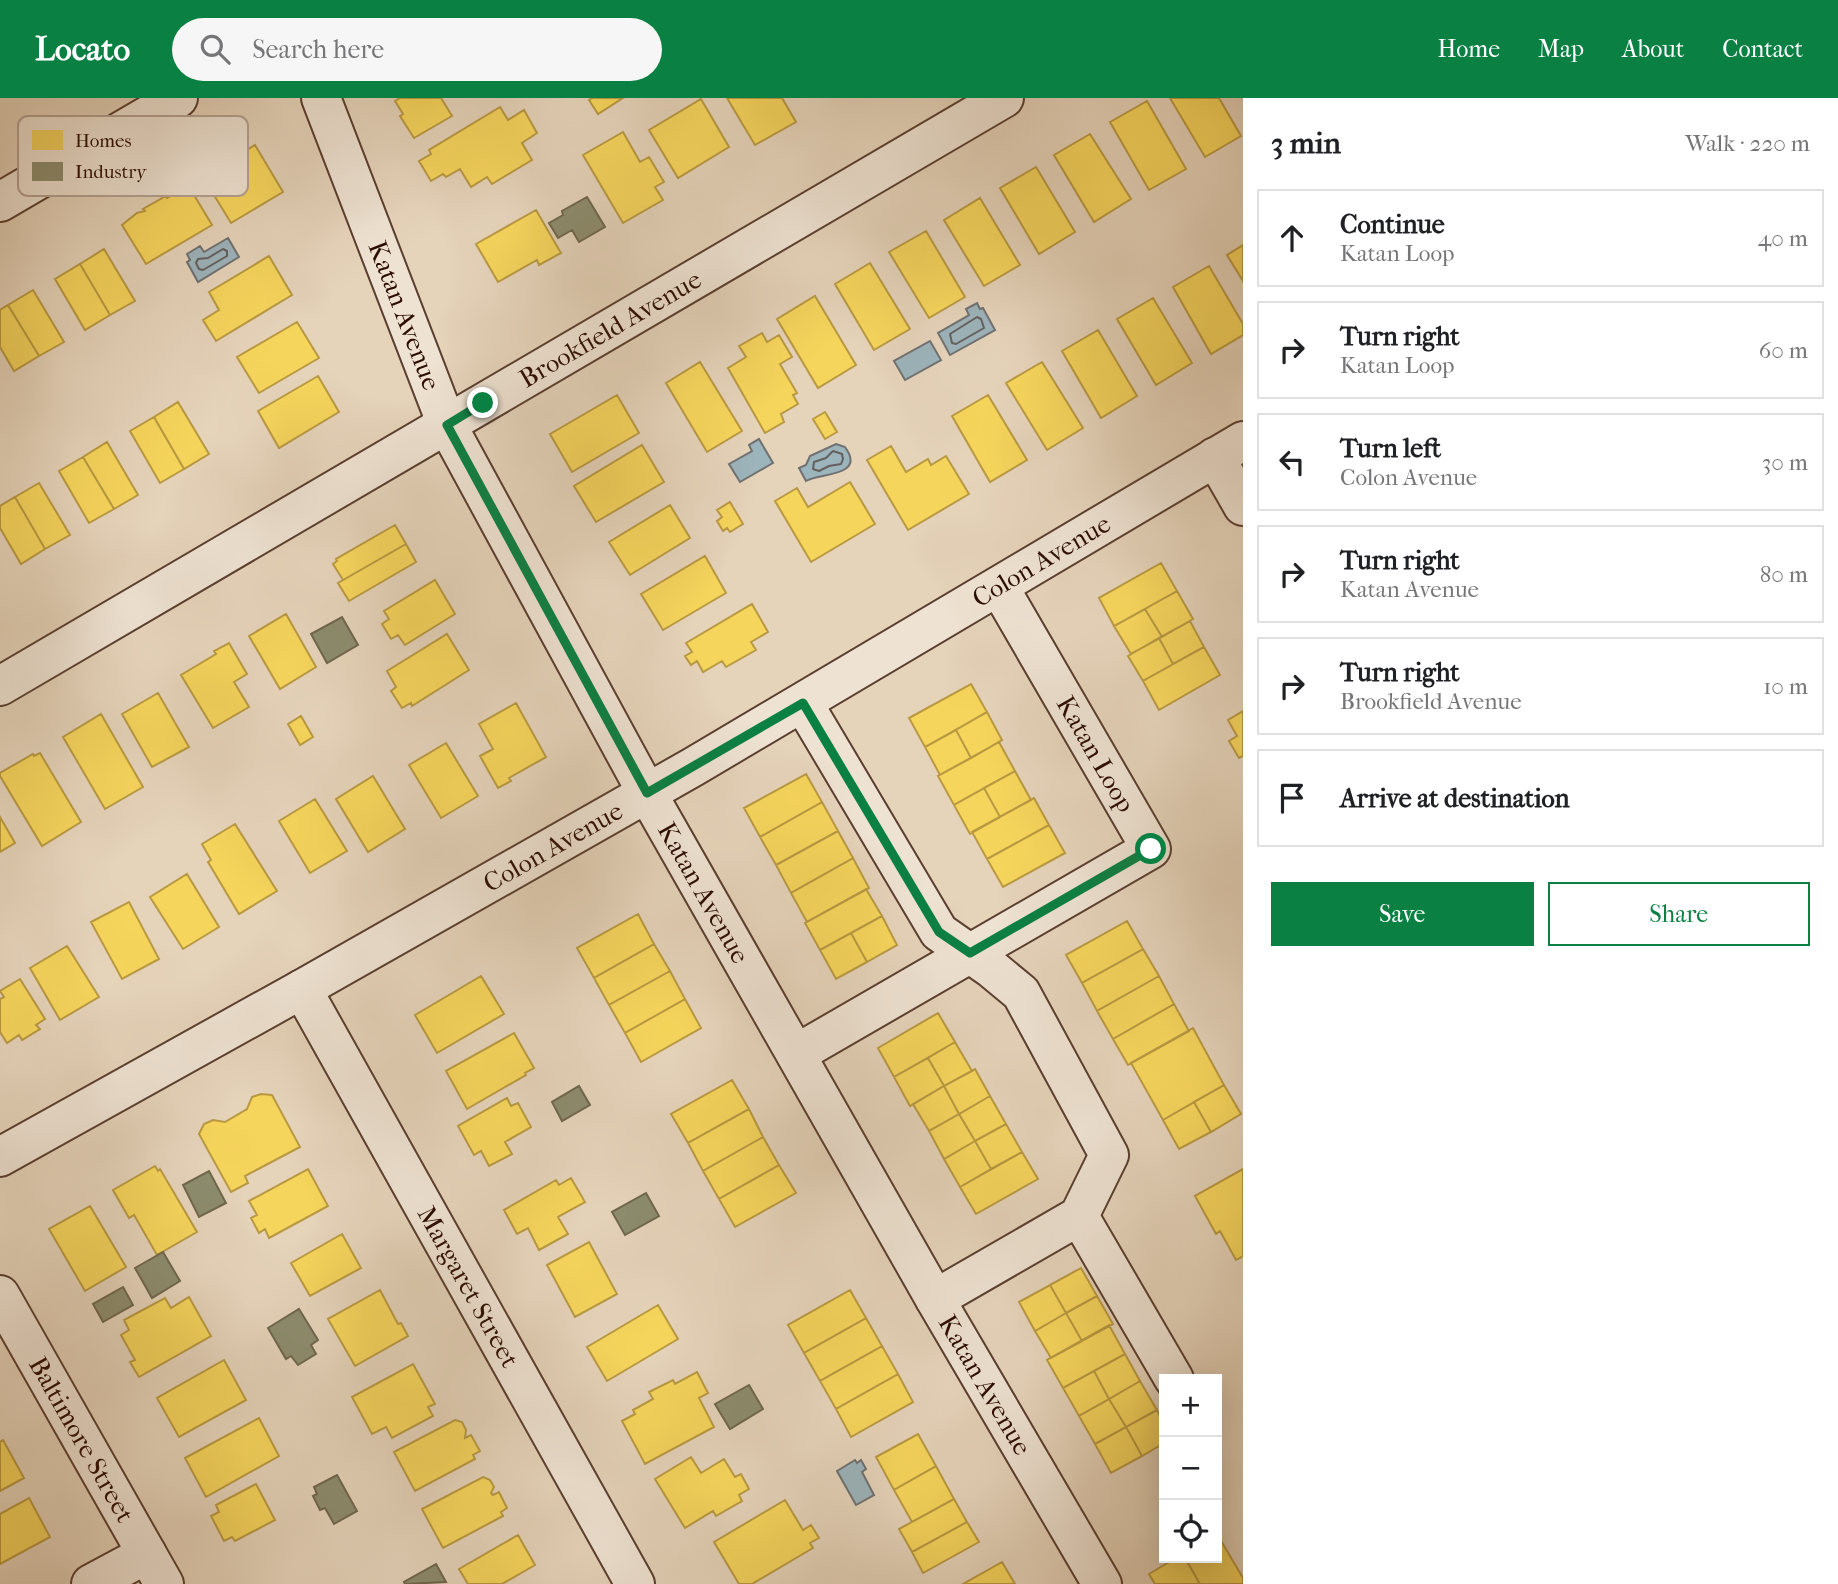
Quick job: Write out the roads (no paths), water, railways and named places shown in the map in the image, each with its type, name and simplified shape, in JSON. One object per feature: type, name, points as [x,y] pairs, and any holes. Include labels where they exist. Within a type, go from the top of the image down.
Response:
[{"type":"street","points":[[146,116],[177,98]]},
{"type":"street","name":"Katan Avenue","points":[[321,98],[447,425],[647,793],[935,1299],[1102,1584]]},
{"type":"street","name":"Brookfield Avenue","points":[[0,686],[1003,98]]},
{"type":"street","points":[[0,202],[18,191]]},
{"type":"street","points":[[1229,449],[1243,506]]},
{"type":"street","name":"Colon Avenue","points":[[0,1157],[647,793],[1229,449]]},
{"type":"street","name":"Katan Loop","points":[[796,1054],[1151,849],[999,587]]},
{"type":"street","points":[[803,703],[939,932],[1021,993],[1109,1155],[1079,1216],[935,1299]]},
{"type":"street","name":"Margaret Street","points":[[302,989],[635,1584]]},
{"type":"street","points":[[1079,1216],[1171,1374]]},
{"type":"street","name":"Baltimore Street","points":[[0,1295],[155,1569]]},
{"type":"street","points":[[91,1584],[155,1569]]},
{"type":"water","points":[[228,238],[239,257],[198,282],[187,262],[190,260],[187,254],[200,246],[204,252]]},
{"type":"water","points":[[977,303],[980,309],[983,308],[995,330],[950,355],[938,333],[969,315],[966,309]]},
{"type":"water","points":[[930,341],[941,360],[905,380],[894,361]]},
{"type":"water","points":[[759,439],[773,463],[740,482],[729,464],[752,451],[749,445]]},
{"type":"water","points":[[836,444],[845,447],[850,464],[838,472],[806,481],[799,468],[806,465],[810,456]]},
{"type":"water","points":[[855,1460],[857,1463],[861,1460],[866,1469],[862,1472],[874,1495],[856,1505],[837,1471]]}]
